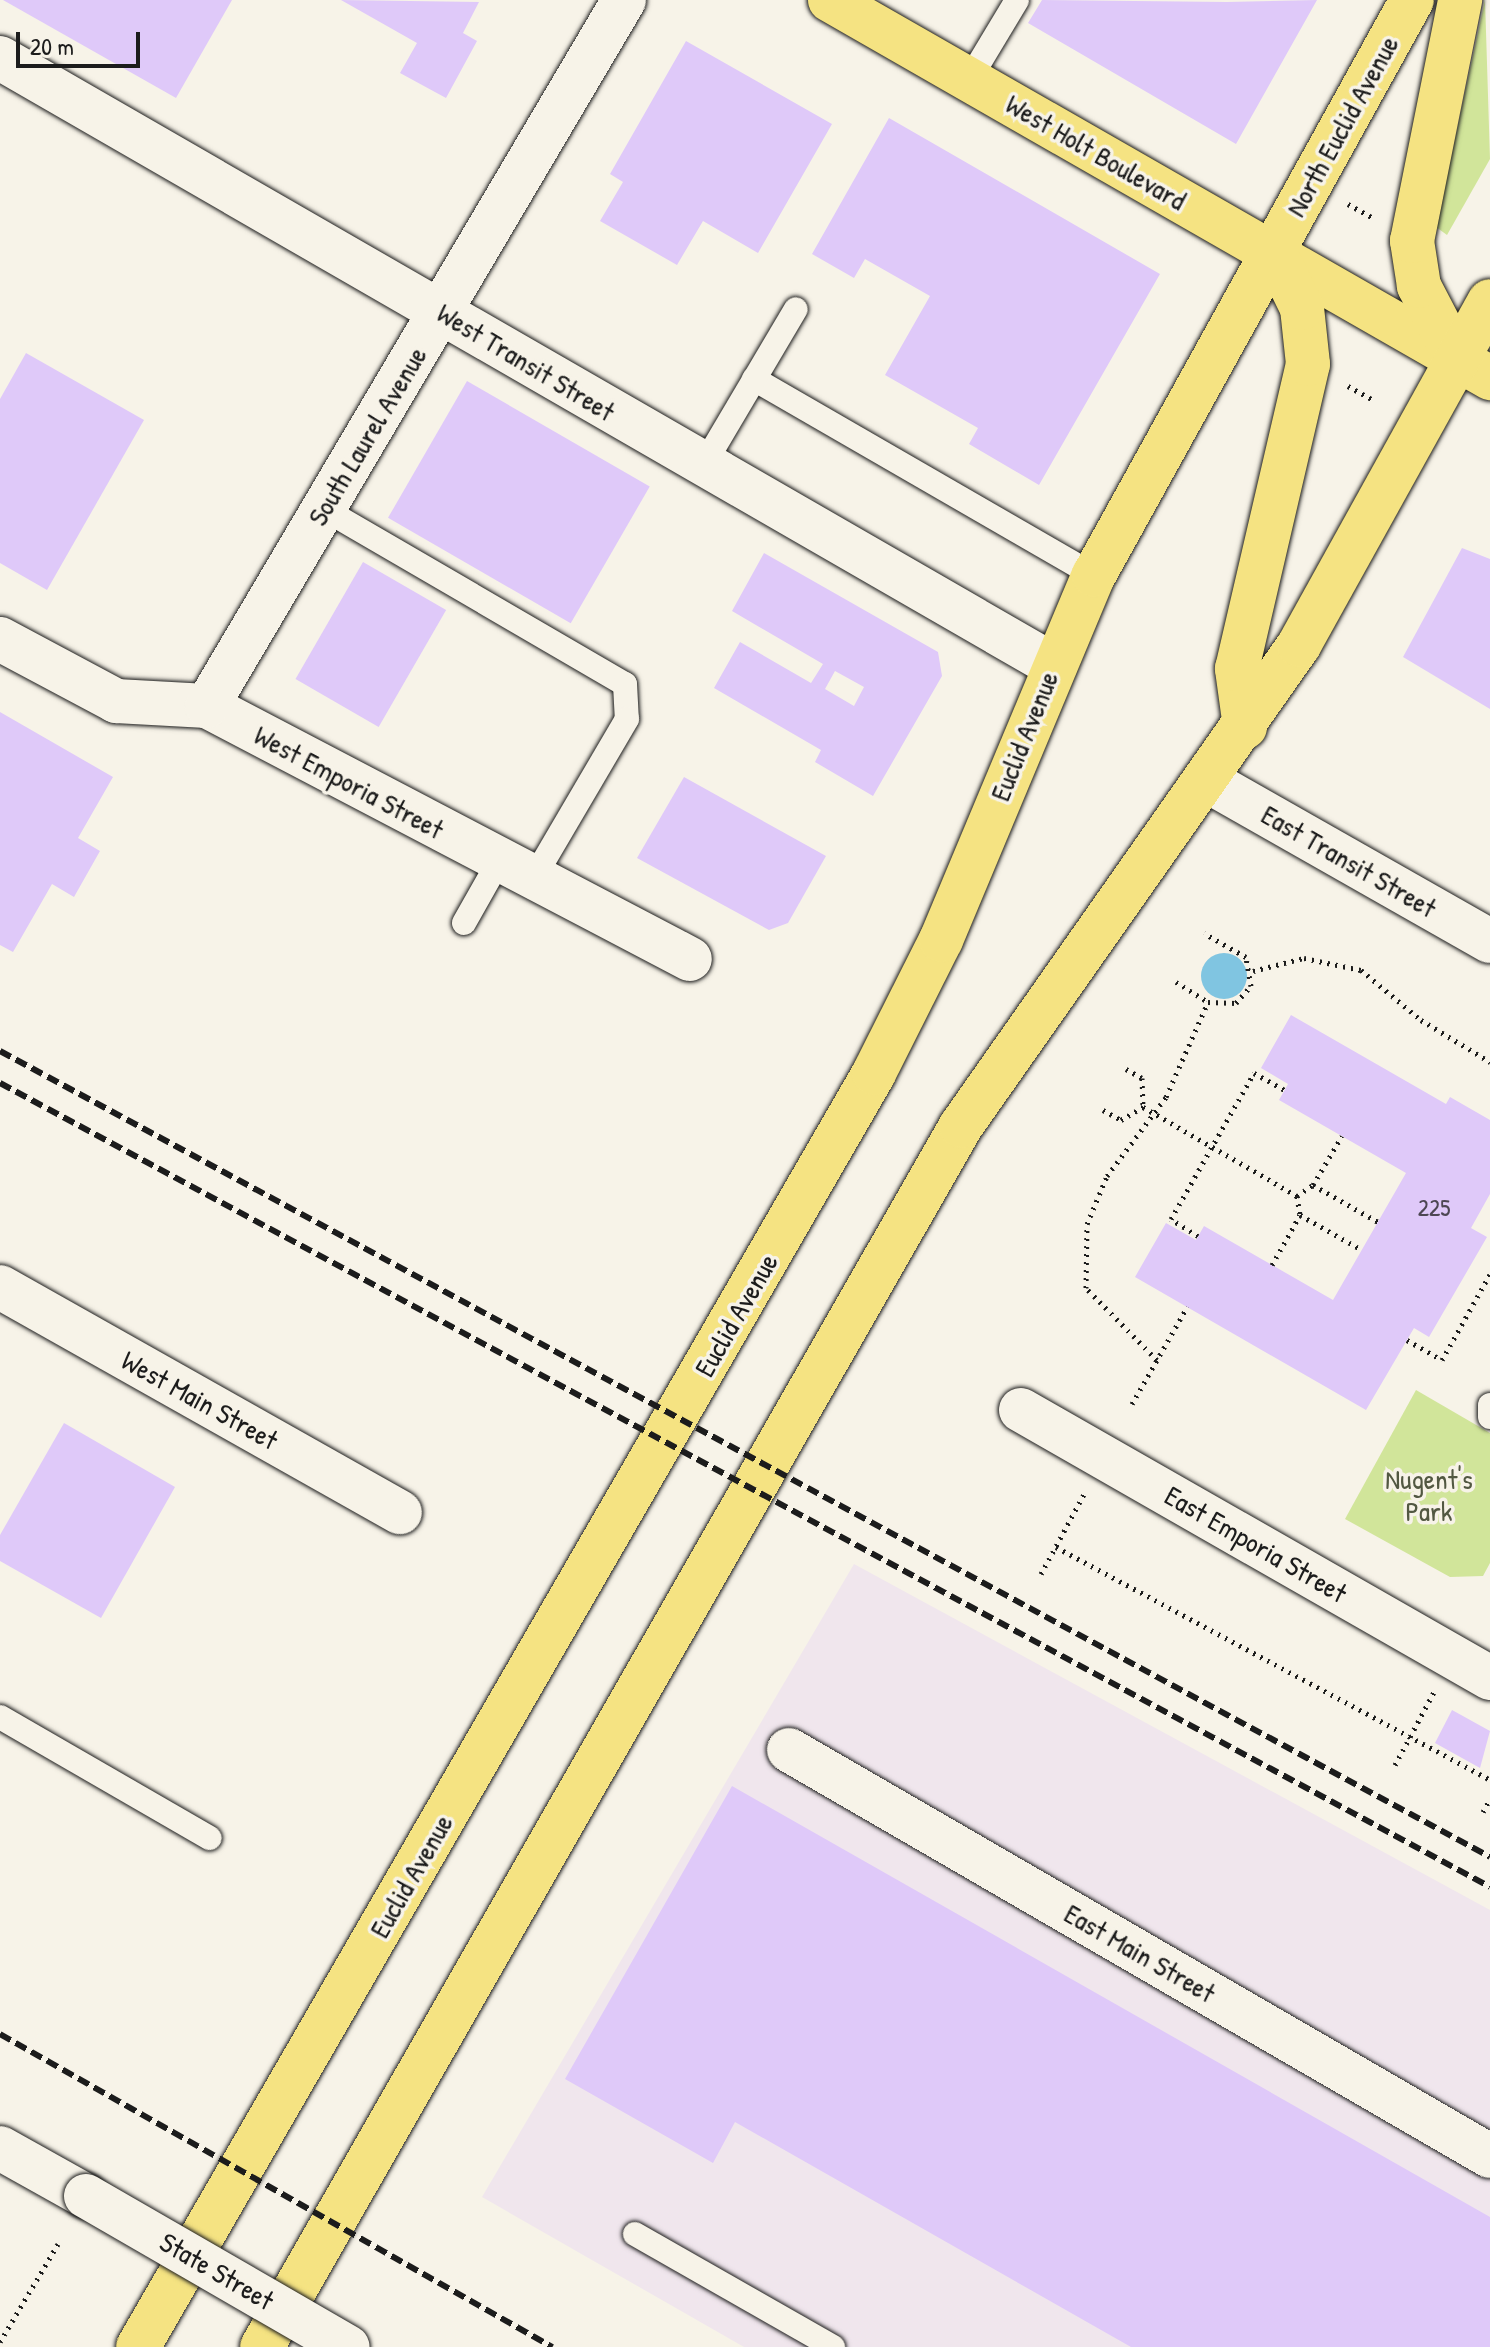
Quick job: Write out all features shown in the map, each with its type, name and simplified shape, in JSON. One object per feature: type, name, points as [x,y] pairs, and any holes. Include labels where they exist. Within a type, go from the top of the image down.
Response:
[{"type":"main road","name":"West Holt Boulevard","points":[[830,0],[1474,370]]},
{"type":"main road","name":"North Euclid Avenue","points":[[1276,255],[1304,185],[1412,0]]},
{"type":"main road","points":[[1460,0],[1412,241],[1419,286],[1474,370]]},
{"type":"main road","name":"Euclid Avenue","points":[[138,2347],[874,1073],[941,940],[1053,665],[1094,575],[1276,255]]},
{"type":"main road","points":[[1245,727],[1237,669],[1308,364],[1302,308],[1276,255]]},
{"type":"main road","points":[[262,2347],[961,1126],[1245,727],[1474,370],[1490,301]]},
{"type":"street","name":"South Laurel Avenue","points":[[207,706],[624,0]]},
{"type":"street","name":"West Transit Street","points":[[0,58],[1053,665]]},
{"type":"street","name":"West Emporia Street","points":[[0,639],[116,701],[207,706],[515,872],[690,959]]},
{"type":"street","name":"East Transit Street","points":[[1208,781],[1490,941]]},
{"type":"street","name":"West Main Street","points":[[0,1287],[400,1512]]},
{"type":"street","name":"East Emporia Street","points":[[1021,1410],[1472,1667]]},
{"type":"street","name":"East Main Street","points":[[789,1750],[1490,2156]]},
{"type":"street","name":"State Street","points":[[0,2148],[348,2347]]},
{"type":"lane","points":[[969,80],[1017,0]]},
{"type":"lane","points":[[703,466],[796,309]]},
{"type":"lane","points":[[754,379],[1094,575]]},
{"type":"lane","points":[[324,509],[625,684],[627,719],[515,872],[464,923]]},
{"type":"lane","points":[[1490,1405],[1490,1417]]},
{"type":"lane","points":[[0,1717],[210,1838]]},
{"type":"lane","points":[[635,2234],[833,2347]]},
{"type":"path","points":[[1341,200],[1383,223]]},
{"type":"path","points":[[1176,982],[1208,1002],[1242,999],[1253,971],[1246,957],[1204,933]]},
{"type":"path","points":[[1253,971],[1304,958],[1361,970],[1421,1020],[1490,1062]]},
{"type":"path","points":[[1157,1360],[1086,1288],[1086,1260],[1097,1198],[1156,1114],[1208,1002]]},
{"type":"path","points":[[1126,1069],[1142,1078],[1143,1107]]},
{"type":"path","points":[[1198,1236],[1171,1219],[1254,1073],[1285,1090]]},
{"type":"path","points":[[1143,1107],[1297,1196]]},
{"type":"path","points":[[1103,1110],[1121,1120],[1143,1107]]},
{"type":"path","points":[[1297,1196],[1313,1185],[1342,1136]]},
{"type":"path","points":[[1313,1185],[1378,1222]]},
{"type":"path","points":[[1272,1265],[1300,1215],[1297,1196]]},
{"type":"path","points":[[1300,1215],[1362,1250]]},
{"type":"path","points":[[1407,1340],[1442,1360],[1490,1274]]},
{"type":"path","points":[[1132,1404],[1187,1307]]},
{"type":"path","points":[[1041,1574],[1104,1457]]},
{"type":"path","points":[[1056,1547],[1490,1780]]},
{"type":"path","points":[[1395,1765],[1410,1736],[1472,1667]]},
{"type":"path","points":[[1483,1812],[1490,1799]]},
{"type":"path","points":[[0,2342],[58,2244]]},
{"type":"shaded area","points":[[854,1564],[1490,1910],[1490,2347],[744,2347],[482,2197]]},
{"type":"green space","points":[[1485,0],[1490,159],[1447,235],[1436,227]]},
{"type":"green space","name":"Nugent's Park","points":[[1416,1390],[1490,1433],[1490,1563],[1483,1576],[1450,1577],[1345,1519]]},
{"type":"water","points":[[1224,953],[1240,960],[1247,976],[1240,992],[1224,999],[1208,992],[1201,976],[1208,960]]},
{"type":"building","points":[[3,0],[232,0],[176,98]]},
{"type":"building","points":[[341,0],[479,2],[463,33],[477,41],[446,98],[400,73],[417,43]]},
{"type":"building","points":[[1042,0],[1317,0],[1236,144],[1028,23]]},
{"type":"building","points":[[686,41],[832,124],[758,253],[703,221],[677,265],[600,221],[623,182],[610,174]]},
{"type":"building","points":[[889,118],[1160,274],[1039,485],[969,444],[978,428],[885,375],[930,296],[865,259],[854,278],[812,254]]},
{"type":"building","points":[[26,353],[144,420],[47,590],[0,563],[0,399]]},
{"type":"building","points":[[467,381],[650,486],[571,623],[388,518]]},
{"type":"building","points":[[1462,548],[1490,559],[1490,709],[1403,657]]},
{"type":"building","points":[[764,553],[938,652],[942,676],[873,796],[815,762],[821,750],[714,688],[740,642],[811,683],[823,664],[732,611]],"holes":[[[835,671],[864,687],[854,706],[825,689]]]},
{"type":"building","points":[[363,562],[446,610],[379,727],[296,679]]},
{"type":"building","points":[[0,712],[113,777],[78,838],[100,851],[74,897],[52,884],[13,952],[0,945]]},
{"type":"building","points":[[684,777],[826,856],[788,923],[769,930],[637,858]]},
{"type":"building","points":[[1291,1015],[1446,1104],[1450,1097],[1490,1120],[1490,1194],[1471,1228],[1487,1237],[1429,1337],[1414,1328],[1366,1410],[1135,1277],[1166,1223],[1196,1240],[1204,1226],[1333,1300],[1406,1173],[1279,1100],[1288,1084],[1261,1068]]},
{"type":"building","points":[[64,1423],[175,1487],[101,1618],[0,1561],[0,1535]]},
{"type":"building","points":[[1452,1710],[1490,1731],[1480,1768],[1435,1743]]},
{"type":"building","points":[[732,1786],[1490,2217],[1490,2347],[1131,2347],[735,2122],[713,2163],[565,2079]]},
{"type":"railway","points":[[0,1051],[1490,1857]]},
{"type":"railway","points":[[0,1083],[1490,1887]]},
{"type":"railway","points":[[0,2034],[552,2347]]}]
